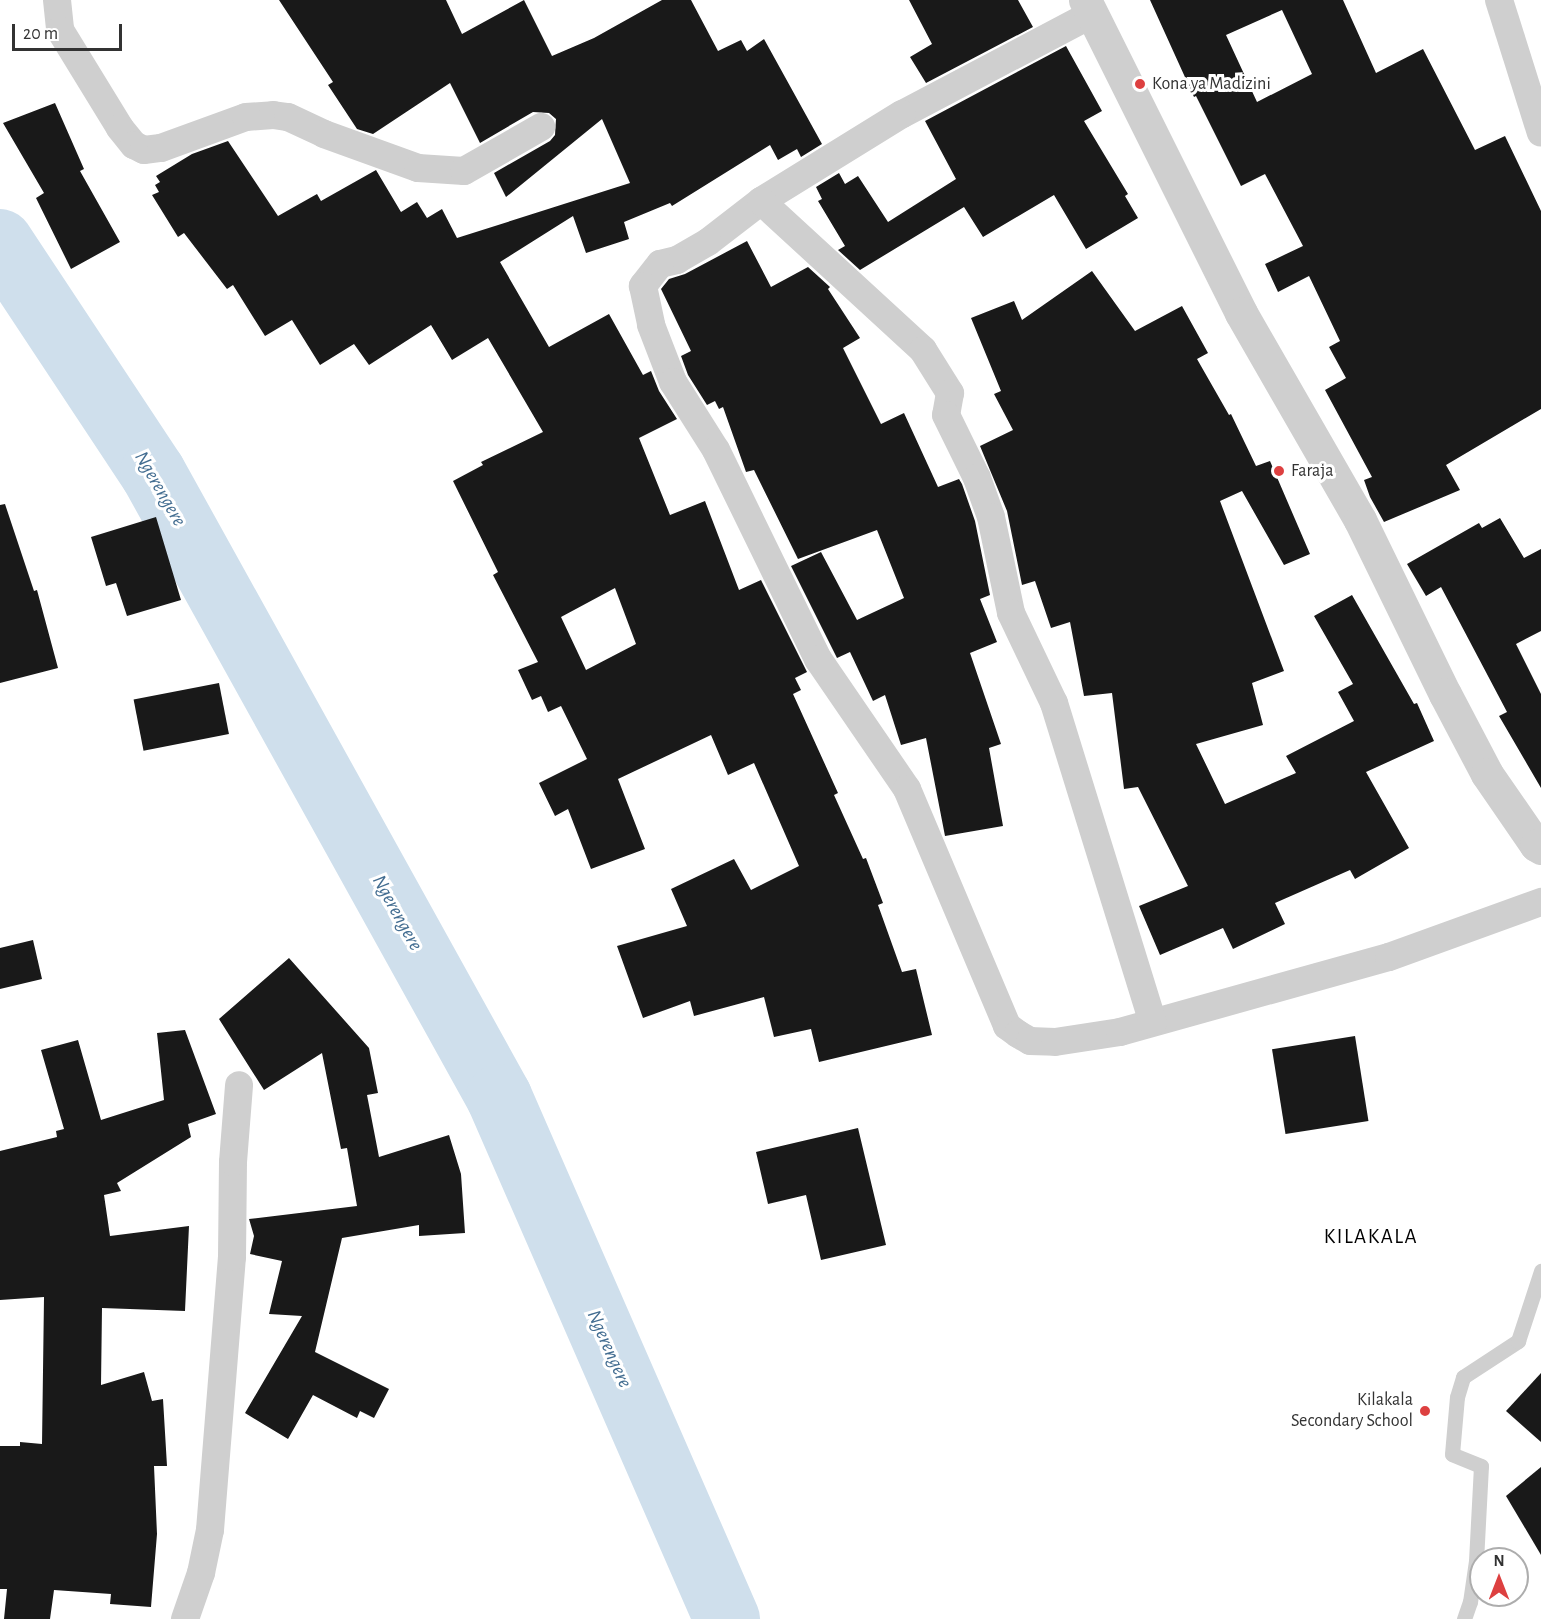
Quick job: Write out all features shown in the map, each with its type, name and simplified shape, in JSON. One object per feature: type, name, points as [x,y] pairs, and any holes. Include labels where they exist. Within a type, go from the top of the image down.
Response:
[{"type":"street","points":[[57,0],[60,30],[120,128],[134,145],[144,150],[160,148],[246,117],[273,115],[288,117],[324,134],[418,168],[464,171],[541,127]]},
{"type":"street","points":[[1499,0],[1541,133]]},
{"type":"street","points":[[1541,848],[1482,764],[1444,694],[1360,520],[1241,312],[1088,7],[902,114],[761,201],[708,242],[677,260],[660,264],[643,286],[651,325],[673,382],[716,450],[818,659],[907,789],[1007,1026],[1030,1041],[1055,1042],[1120,1032],[1389,957],[1541,902]]},
{"type":"street","points":[[761,201],[923,350],[950,393],[946,415],[977,478],[991,517],[1011,613],[1054,703],[1153,1022]]},
{"type":"street","points":[[185,1619],[201,1574],[210,1530],[230,1289],[239,1085]]},
{"type":"lane","points":[[1464,1619],[1470,1602],[1476,1561],[1481,1467],[1452,1454],[1457,1397],[1463,1377],[1518,1341],[1541,1271]]},
{"type":"building","points":[[279,0],[446,0],[462,34],[524,0],[552,56],[594,38],[662,0],[691,0],[718,51],[741,40],[747,51],[764,39],[822,144],[801,157],[797,149],[778,160],[770,145],[672,206],[670,203],[624,222],[629,239],[586,253],[573,216],[500,262],[549,347],[609,314],[643,375],[651,371],[659,391],[677,419],[639,438],[670,515],[705,501],[739,590],[761,580],[807,672],[795,678],[801,690],[793,694],[838,793],[834,795],[863,859],[866,858],[883,903],[878,905],[902,972],[916,969],[932,1035],[819,1062],[811,1029],[774,1037],[764,997],[694,1016],[690,1001],[643,1018],[617,946],[687,926],[671,889],[734,859],[751,890],[799,866],[754,763],[728,775],[711,735],[618,779],[645,849],[591,869],[568,809],[555,816],[539,783],[587,759],[561,706],[548,712],[541,696],[532,700],[518,670],[538,662],[493,575],[498,572],[453,481],[483,465],[481,462],[543,432],[488,338],[452,360],[431,325],[369,365],[354,344],[320,365],[292,320],[265,336],[233,285],[227,289],[184,233],[178,237],[152,195],[159,192],[155,185],[160,182],[156,176],[192,154],[228,141],[278,216],[317,194],[321,201],[376,170],[401,212],[417,202],[427,218],[442,209],[457,238],[630,183],[602,119],[506,197],[494,173],[550,141],[555,135],[556,119],[549,113],[533,112],[480,143],[450,83],[373,134],[357,129],[328,85],[333,82]],"holes":[[[615,588],[636,644],[586,670],[561,617]]]},
{"type":"building","points":[[909,0],[1018,0],[1033,27],[926,83],[910,57],[932,44]]},
{"type":"building","points":[[1150,0],[1343,0],[1376,73],[1423,49],[1475,150],[1505,136],[1541,211],[1541,409],[1446,465],[1460,490],[1384,522],[1370,497],[1364,480],[1372,477],[1325,390],[1346,378],[1329,347],[1340,341],[1309,276],[1278,292],[1265,264],[1303,246],[1265,174],[1241,186],[1196,96],[1194,97]],"holes":[[[1282,10],[1312,74],[1257,102],[1226,35]]]},
{"type":"building","points":[[1066,46],[1102,111],[1084,121],[1128,194],[1125,196],[1138,218],[1086,249],[1054,195],[983,237],[964,207],[860,270],[838,250],[845,246],[818,201],[822,199],[816,187],[839,173],[845,184],[858,176],[888,222],[956,179],[925,121]]},
{"type":"building","points":[[55,103],[84,169],[80,171],[120,242],[71,269],[36,198],[44,193],[3,123]]},
{"type":"building","points":[[747,241],[771,287],[808,267],[830,287],[828,289],[860,338],[843,348],[881,424],[904,413],[938,487],[959,479],[962,484],[975,521],[990,595],[980,599],[997,642],[970,653],[1001,744],[989,748],[1003,826],[945,836],[926,738],[901,745],[885,695],[873,701],[850,652],[837,658],[791,566],[821,552],[857,620],[904,598],[877,530],[798,559],[754,470],[746,472],[723,407],[719,409],[715,401],[707,405],[688,375],[681,356],[691,351],[661,289],[669,279],[685,274]]},
{"type":"building","points":[[1092,271],[1135,331],[1182,306],[1208,353],[1197,359],[1229,415],[1231,414],[1256,466],[1270,461],[1310,554],[1284,565],[1242,491],[1220,501],[1284,671],[1252,683],[1263,725],[1196,744],[1225,804],[1296,773],[1286,756],[1354,721],[1338,692],[1353,684],[1314,616],[1352,595],[1414,704],[1417,703],[1434,741],[1366,772],[1409,848],[1355,879],[1350,870],[1275,903],[1285,924],[1233,949],[1223,928],[1160,955],[1139,906],[1188,886],[1138,787],[1124,789],[1112,693],[1084,696],[1070,622],[1051,628],[1035,581],[1022,585],[1007,511],[980,446],[1013,430],[994,394],[1001,391],[971,318],[1014,301],[1022,320]]},
{"type":"building","points":[[5,504],[34,591],[37,590],[58,668],[0,683],[0,505]]},
{"type":"building","points":[[156,517],[181,600],[127,616],[116,583],[106,586],[91,537]]},
{"type":"building","points":[[1500,518],[1524,558],[1541,549],[1541,631],[1516,644],[1541,694],[1541,788],[1499,716],[1507,712],[1441,587],[1426,596],[1407,564],[1479,523],[1482,528]]},
{"type":"building","points":[[219,683],[229,734],[144,751],[134,700]]},
{"type":"building","points":[[33,940],[42,979],[0,989],[0,948]]},
{"type":"building","points":[[289,958],[369,1048],[378,1093],[367,1095],[379,1157],[449,1135],[461,1174],[465,1233],[419,1236],[419,1225],[342,1238],[315,1352],[389,1389],[374,1418],[360,1411],[357,1418],[313,1395],[288,1439],[245,1413],[302,1316],[269,1314],[282,1261],[250,1254],[254,1236],[249,1219],[357,1206],[347,1148],[341,1149],[322,1053],[264,1090],[219,1019]]},
{"type":"building","points":[[185,1030],[216,1114],[188,1124],[191,1137],[117,1183],[121,1191],[104,1195],[110,1236],[189,1226],[185,1311],[102,1308],[101,1385],[144,1372],[152,1401],[163,1399],[167,1466],[154,1466],[157,1534],[151,1607],[110,1604],[111,1594],[54,1590],[50,1619],[4,1619],[7,1589],[0,1589],[0,1446],[20,1446],[20,1442],[42,1444],[44,1297],[0,1300],[0,1151],[57,1137],[56,1131],[64,1129],[41,1050],[78,1040],[101,1120],[164,1100],[157,1033]]},
{"type":"building","points":[[1355,1036],[1368,1121],[1285,1134],[1272,1049]]},
{"type":"building","points":[[858,1128],[886,1245],[821,1260],[806,1195],[768,1204],[756,1152]]},
{"type":"building","points":[[1541,1373],[1541,1442],[1506,1411]]},
{"type":"building","points":[[1541,1467],[1541,1555],[1506,1496]]},
{"type":"waterway","name":"Ngerengere","points":[[0,242],[153,473],[499,1097],[727,1619]]},
{"type":"place","name":"Kona ya Madizini","points":[[1140,84]]},
{"type":"place","name":"Faraja","points":[[1279,471]]},
{"type":"place","name":"Kilakala Secondary School","points":[[1425,1411]]},
{"type":"district","name":"KILAKALA","points":[[1371,1237]]}]
